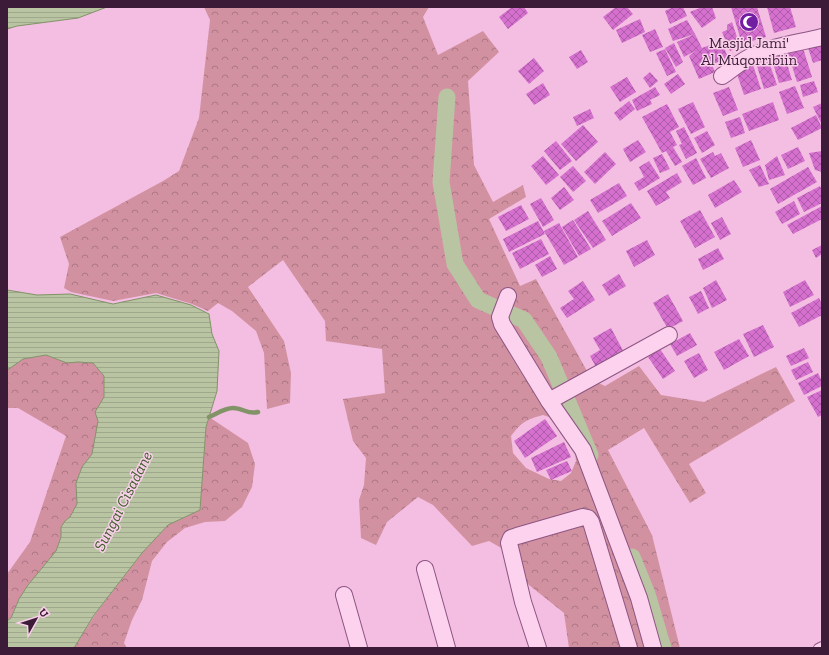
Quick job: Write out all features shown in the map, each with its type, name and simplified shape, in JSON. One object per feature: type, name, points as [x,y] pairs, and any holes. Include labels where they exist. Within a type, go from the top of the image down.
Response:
[{"type":"street","points":[[722,76],[749,58],[758,54],[772,49],[822,37]]},
{"type":"street","points":[[508,296],[500,317],[502,324],[552,399],[584,452],[639,598],[653,648]]},
{"type":"street","points":[[552,399],[669,335]]},
{"type":"street","points":[[538,648],[523,602],[509,544],[511,538],[583,517],[588,518],[591,522],[629,648]]},
{"type":"street","points":[[425,569],[447,648]]},
{"type":"street","points":[[344,595],[359,648]]},
{"type":"lane","points":[[818,648],[822,646]]},
{"type":"green space","points":[[204,7],[429,7],[423,17],[438,55],[483,31],[499,52],[468,81],[474,165],[493,202],[523,185],[526,197],[489,219],[520,286],[536,279],[592,380],[605,386],[639,366],[661,395],[704,402],[776,367],[795,401],[689,464],[706,493],[690,503],[644,428],[608,450],[652,535],[680,648],[569,648],[564,613],[519,577],[522,560],[489,541],[472,546],[433,505],[418,497],[387,522],[376,545],[361,538],[359,500],[364,485],[366,458],[353,441],[343,399],[385,393],[382,349],[326,341],[325,321],[283,260],[248,287],[284,341],[291,373],[290,403],[267,409],[264,353],[256,331],[232,311],[218,303],[208,311],[192,304],[156,293],[113,301],[71,292],[64,288],[69,264],[60,237],[179,171],[199,118],[210,20]],"holes":[[[543,415],[552,418],[574,444],[576,461],[571,473],[561,481],[549,479],[526,468],[513,453],[511,436],[521,425],[532,418]]]},
{"type":"green space","points":[[46,355],[67,363],[93,363],[104,376],[104,397],[95,412],[98,421],[92,454],[82,467],[76,483],[77,504],[70,517],[61,527],[61,537],[56,551],[28,585],[19,599],[11,618],[7,621],[7,574],[30,542],[66,436],[18,408],[7,408],[7,369],[23,359]]},
{"type":"green space","points":[[209,417],[248,443],[255,464],[252,487],[242,507],[225,521],[205,522],[185,528],[167,542],[152,561],[142,600],[132,620],[124,643],[127,648],[74,648],[96,613],[142,553],[168,525],[200,510],[206,427]]},
{"type":"water","points":[[7,7],[107,7],[78,18],[17,26],[7,29]]},
{"type":"water","name":"Sungai Cisadane","points":[[7,290],[37,295],[70,294],[113,304],[156,295],[191,305],[209,314],[212,334],[219,351],[217,391],[206,427],[200,510],[168,525],[142,553],[94,615],[74,648],[7,648],[7,621],[11,618],[19,599],[28,585],[56,551],[61,537],[61,527],[70,517],[77,504],[76,483],[82,467],[92,454],[98,421],[95,412],[104,397],[104,376],[93,363],[67,363],[46,355],[23,359],[7,369]]},
{"type":"building","points":[[512,7],[524,7],[528,13],[508,29],[499,17]]},
{"type":"building","points":[[616,7],[627,7],[633,14],[613,30],[603,17]]},
{"type":"building","points":[[673,7],[683,7],[687,16],[670,24],[665,11]]},
{"type":"building","points":[[702,7],[712,7],[716,18],[702,28],[690,12]]},
{"type":"building","name":"Masjid Jami' Al Muqorribiin","points":[[731,7],[757,7],[766,37],[742,44]]},
{"type":"building","points":[[767,7],[790,7],[796,27],[774,33]]},
{"type":"building","points":[[640,19],[645,32],[622,43],[616,30]]},
{"type":"building","points":[[687,20],[695,34],[673,41],[668,29]]},
{"type":"building","points":[[732,22],[740,46],[730,51],[722,32],[727,30],[727,25]]},
{"type":"building","points":[[655,29],[663,47],[650,52],[642,35]]},
{"type":"building","points":[[695,34],[702,48],[721,41],[728,57],[712,65],[715,72],[699,79],[689,56],[695,51],[684,57],[677,42]]},
{"type":"building","points":[[674,43],[683,62],[676,67],[665,48]]},
{"type":"building","points":[[821,44],[822,60],[813,63],[808,48]]},
{"type":"building","points":[[803,48],[812,77],[797,82],[788,53]]},
{"type":"building","points":[[665,49],[676,72],[667,76],[656,53]]},
{"type":"building","points":[[581,50],[588,62],[577,69],[569,57]]},
{"type":"building","points":[[784,54],[792,80],[779,83],[771,57]]},
{"type":"building","points":[[534,58],[544,71],[529,84],[518,71]]},
{"type":"building","points":[[769,62],[777,85],[764,89],[757,66]]},
{"type":"building","points":[[753,65],[761,89],[744,95],[736,71]]},
{"type":"building","points":[[650,72],[658,81],[650,88],[643,78]]},
{"type":"building","points":[[678,74],[685,84],[671,94],[664,84]]},
{"type":"building","points":[[627,77],[636,92],[620,102],[610,87]]},
{"type":"building","points":[[814,81],[818,92],[803,97],[800,85]]},
{"type":"building","points":[[543,83],[550,95],[534,105],[526,94]]},
{"type":"building","points":[[795,86],[804,108],[787,114],[779,92]]},
{"type":"building","points":[[655,87],[660,95],[650,100],[652,104],[637,111],[632,100]]},
{"type":"building","points":[[729,87],[738,110],[723,116],[713,93]]},
{"type":"building","points":[[629,101],[635,109],[620,121],[614,113]]},
{"type":"building","points":[[693,102],[705,127],[691,134],[678,109]]},
{"type":"building","points":[[773,102],[779,120],[749,131],[742,114]]},
{"type":"building","points":[[822,103],[822,122],[821,123],[813,107]]},
{"type":"building","points":[[667,104],[679,127],[670,132],[677,145],[673,147],[682,162],[675,166],[666,151],[662,153],[642,117]]},
{"type":"building","points":[[590,109],[594,118],[577,126],[573,117]]},
{"type":"building","points":[[816,115],[822,128],[798,140],[791,128]]},
{"type":"building","points":[[740,117],[745,133],[731,138],[725,122]]},
{"type":"building","points":[[583,125],[598,142],[576,161],[561,144]]},
{"type":"building","points":[[684,127],[697,153],[686,159],[679,145],[682,144],[676,131]]},
{"type":"building","points":[[707,131],[715,145],[702,153],[694,138]]},
{"type":"building","points":[[638,140],[646,152],[630,162],[623,149]]},
{"type":"building","points":[[751,140],[760,160],[743,167],[735,148]]},
{"type":"building","points":[[556,141],[572,161],[560,170],[544,151]]},
{"type":"building","points":[[798,147],[805,161],[788,169],[781,155]]},
{"type":"building","points":[[822,151],[822,172],[815,170],[809,153]]},
{"type":"building","points":[[605,152],[616,164],[595,184],[584,172]]},
{"type":"building","points":[[713,152],[715,156],[721,153],[729,168],[711,178],[700,159]]},
{"type":"building","points":[[662,154],[670,169],[660,173],[653,158]]},
{"type":"building","points":[[543,156],[559,175],[546,185],[531,166]]},
{"type":"building","points":[[777,156],[785,175],[769,180],[765,165]]},
{"type":"building","points":[[696,158],[706,178],[693,185],[682,166]]},
{"type":"building","points":[[649,161],[660,178],[639,191],[634,183],[644,177],[639,167]]},
{"type":"building","points":[[760,165],[769,184],[759,187],[749,170]]},
{"type":"building","points":[[573,166],[586,181],[573,192],[560,177]]},
{"type":"building","points":[[808,167],[817,182],[778,204],[770,189]]},
{"type":"building","points":[[677,173],[682,182],[666,192],[670,198],[656,206],[647,191]]},
{"type":"building","points":[[734,180],[742,192],[715,208],[708,195]]},
{"type":"building","points":[[619,183],[627,196],[598,213],[590,200]]},
{"type":"building","points":[[820,186],[822,191],[822,203],[804,212],[797,198]]},
{"type":"building","points":[[564,187],[574,200],[560,210],[551,198]]},
{"type":"building","points":[[541,198],[554,220],[543,227],[530,204]]},
{"type":"building","points":[[794,201],[800,214],[782,224],[775,212]]},
{"type":"building","points":[[631,203],[641,218],[612,236],[602,221]]},
{"type":"building","points":[[521,205],[529,219],[506,231],[498,217]]},
{"type":"building","points":[[822,206],[822,219],[793,234],[787,225]]},
{"type":"building","points":[[700,210],[715,237],[695,248],[680,221]]},
{"type":"building","points":[[588,211],[606,240],[593,248],[574,220]]},
{"type":"building","points":[[722,217],[731,234],[720,240],[711,223]]},
{"type":"building","points":[[573,220],[591,249],[579,256],[562,227]]},
{"type":"building","points":[[538,221],[545,234],[509,252],[503,239]]},
{"type":"building","points":[[559,223],[578,257],[564,265],[544,231]]},
{"type":"building","points":[[541,239],[549,254],[520,269],[512,253]]},
{"type":"building","points":[[647,240],[655,255],[634,267],[626,251]]},
{"type":"building","points":[[822,245],[822,254],[816,258],[812,250]]},
{"type":"building","points":[[718,248],[724,259],[703,270],[698,259]]},
{"type":"building","points":[[550,256],[557,269],[542,277],[535,265]]},
{"type":"building","points":[[619,274],[626,286],[609,296],[602,285]]},
{"type":"building","points":[[716,280],[727,300],[712,308],[703,288]]},
{"type":"building","points":[[805,280],[814,295],[790,307],[783,292]]},
{"type":"building","points":[[583,281],[595,300],[567,318],[560,308],[574,299],[568,291]]},
{"type":"building","points":[[701,291],[709,308],[698,314],[689,297]]},
{"type":"building","points":[[668,294],[683,321],[668,329],[653,303]]},
{"type":"building","points":[[819,298],[822,304],[822,315],[799,327],[791,313]]},
{"type":"building","points":[[763,325],[774,347],[754,357],[743,334]]},
{"type":"building","points":[[611,328],[625,354],[597,369],[590,356],[600,350],[593,338]]},
{"type":"building","points":[[690,333],[697,345],[677,356],[670,344]]},
{"type":"building","points":[[739,339],[749,356],[724,370],[714,352]]},
{"type":"building","points":[[804,348],[809,358],[791,366],[786,356]]},
{"type":"building","points":[[660,349],[675,371],[663,379],[648,357]]},
{"type":"building","points":[[699,353],[708,370],[694,378],[684,361]]},
{"type":"building","points":[[808,362],[813,372],[796,380],[791,370]]},
{"type":"building","points":[[818,373],[822,381],[822,386],[804,395],[798,383]]},
{"type":"building","points":[[822,390],[822,415],[818,417],[807,397]]},
{"type":"building","points":[[545,419],[557,436],[525,458],[514,441]]},
{"type":"building","points":[[564,442],[571,457],[537,472],[531,458]]},
{"type":"building","points":[[567,461],[572,471],[551,480],[546,470]]},
{"type":"waterway","points":[[447,97],[441,182],[455,264],[478,300],[524,320],[549,357],[590,455]]},
{"type":"waterway","points":[[209,417],[230,408],[237,408],[251,413],[258,412]]},
{"type":"waterway","points":[[632,557],[647,594],[663,648]]},
{"type":"place","name":"Masjid Jami' Al Muqorribiin","points":[[749,22]]}]
